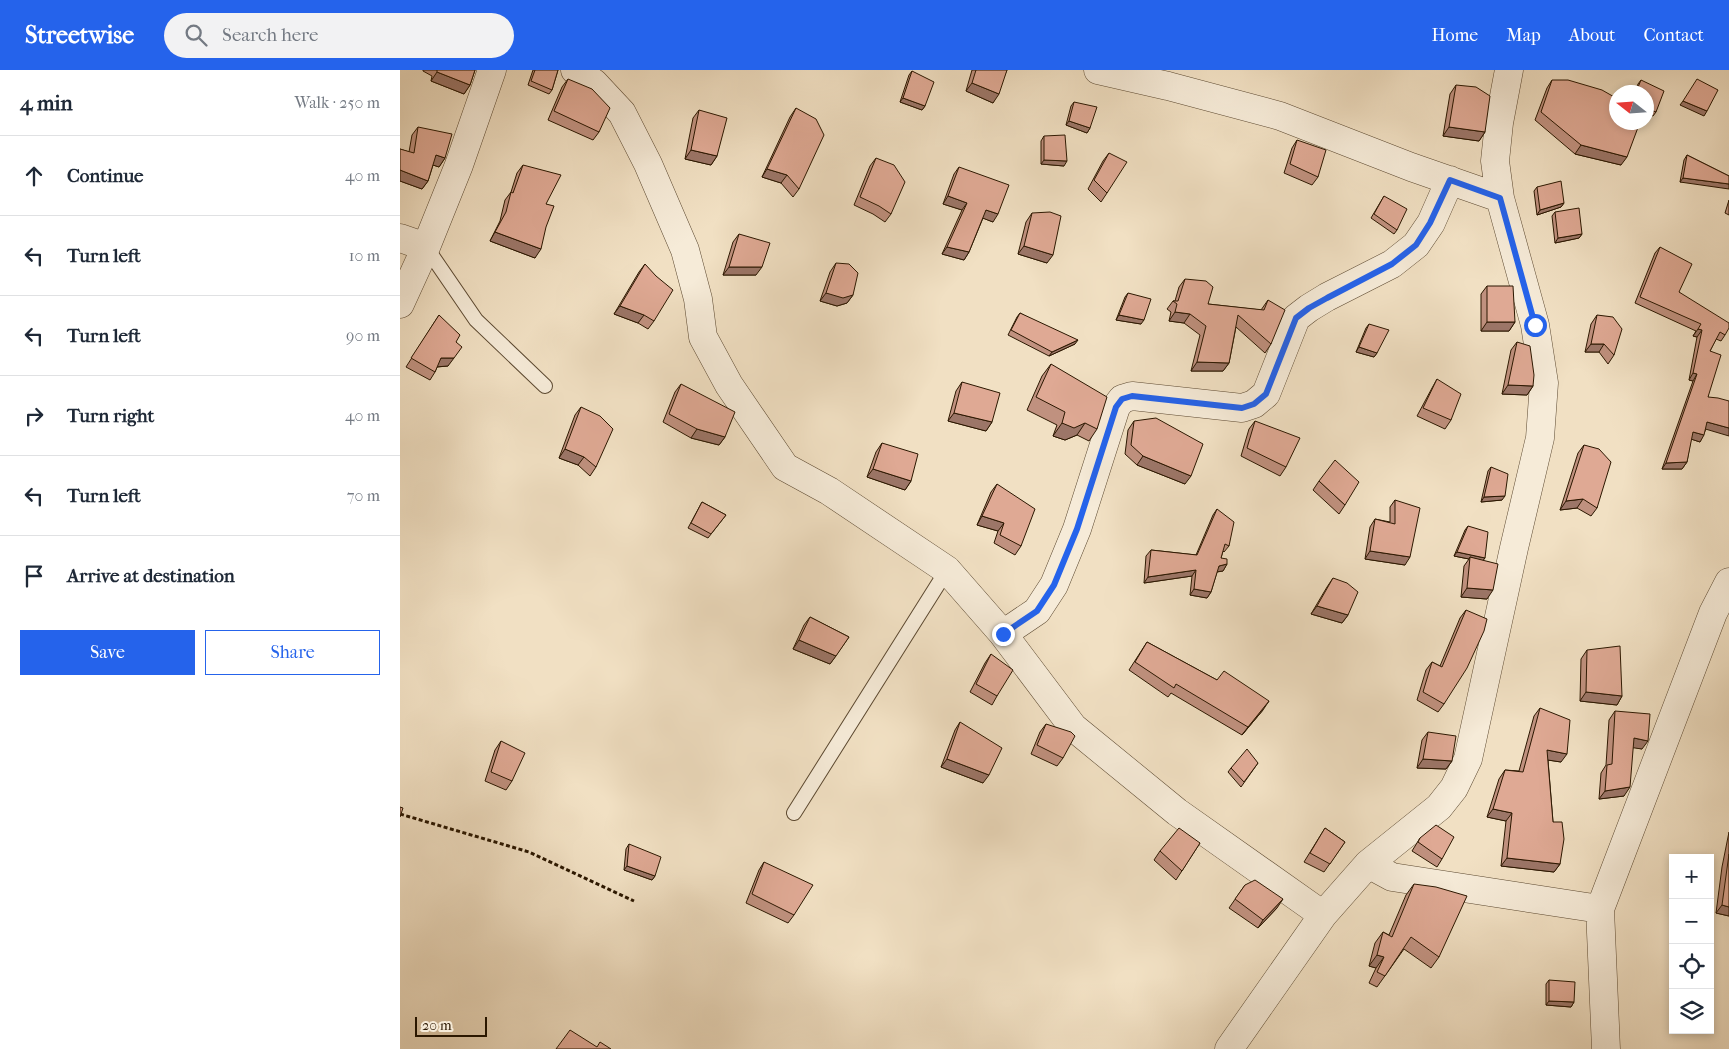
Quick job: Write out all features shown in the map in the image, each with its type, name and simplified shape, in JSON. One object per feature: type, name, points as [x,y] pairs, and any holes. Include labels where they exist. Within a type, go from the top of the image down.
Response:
[{"type":"street","points":[[400,304],[426,248],[459,165],[492,70]]},
{"type":"street","points":[[575,70],[594,83],[622,114],[648,164],[686,250],[698,299],[703,337],[729,386],[785,467],[829,491],[947,570],[1003,634],[1073,727],[1176,812],[1323,915]]},
{"type":"street","points":[[1098,70],[1168,86],[1280,116],[1500,198]]},
{"type":"street","points":[[1229,1049],[1323,915],[1368,864],[1439,806],[1454,788],[1468,759],[1540,438],[1544,383],[1535,325],[1500,198],[1495,161],[1499,123],[1509,70]]},
{"type":"street","points":[[1003,634],[1037,611],[1054,585],[1077,529],[1116,407],[1122,399],[1132,396],[1242,408],[1254,404],[1266,394],[1296,318],[1309,308],[1392,264],[1416,245],[1430,223],[1450,180]]},
{"type":"street","points":[[400,238],[426,248]]},
{"type":"street","points":[[1606,1049],[1600,909],[1712,613],[1729,582]]},
{"type":"street","points":[[1368,864],[1392,877],[1600,909]]},
{"type":"lane","points":[[426,248],[476,320],[545,386]]},
{"type":"lane","points":[[794,813],[947,570]]},
{"type":"path","points":[[400,814],[530,852],[634,901]]},
{"type":"building","points":[[437,70],[475,70],[470,85],[437,72]]},
{"type":"building","points":[[535,70],[558,70],[552,90],[531,81]]},
{"type":"building","points":[[976,70],[1007,70],[999,94],[972,83]]},
{"type":"building","points":[[912,71],[934,82],[925,106],[903,98]]},
{"type":"building","points":[[568,79],[592,89],[610,108],[599,132],[554,111]]},
{"type":"building","points":[[1697,79],[1718,90],[1707,111],[1683,101]]},
{"type":"building","points":[[1552,80],[1568,80],[1602,90],[1609,94],[1609,130],[1637,130],[1627,157],[1581,145],[1541,112]]},
{"type":"building","points":[[1641,80],[1651,85],[1639,85]]},
{"type":"building","points":[[1456,85],[1476,87],[1490,96],[1485,132],[1449,127]]},
{"type":"building","points":[[1654,86],[1664,91],[1656,112],[1654,111]]},
{"type":"building","points":[[1074,102],[1097,107],[1090,128],[1069,121]]},
{"type":"building","points":[[796,108],[816,119],[824,135],[799,189],[787,175],[767,169]]},
{"type":"building","points":[[699,110],[727,118],[717,156],[691,150]]},
{"type":"building","points":[[418,127],[452,134],[445,158],[436,155],[428,181],[400,170],[400,149],[414,153]]},
{"type":"building","points":[[1065,135],[1067,161],[1044,160],[1044,136]]},
{"type":"building","points":[[1297,140],[1326,150],[1318,177],[1290,164]]},
{"type":"building","points":[[1109,153],[1127,162],[1107,193],[1094,180]]},
{"type":"building","points":[[1687,155],[1729,176],[1729,184],[1683,178]]},
{"type":"building","points":[[876,158],[894,165],[905,182],[891,214],[860,197]]},
{"type":"building","points":[[523,165],[561,175],[546,204],[554,206],[546,227],[541,249],[495,232],[506,212],[511,192],[513,193]]},
{"type":"building","points":[[959,167],[1009,185],[998,214],[986,210],[969,252],[947,247],[967,203],[948,196]]},
{"type":"building","points":[[1561,181],[1564,203],[1540,210],[1537,187]]},
{"type":"building","points":[[1384,196],[1407,209],[1397,230],[1374,214]]},
{"type":"building","points":[[1579,208],[1582,234],[1558,238],[1555,212]]},
{"type":"building","points":[[1050,212],[1061,216],[1053,255],[1024,246],[1032,213]]},
{"type":"building","points":[[739,234],[770,243],[762,267],[729,267]]},
{"type":"building","points":[[1660,247],[1692,264],[1679,292],[1729,323],[1729,328],[1725,335],[1720,332],[1710,351],[1721,355],[1708,397],[1729,401],[1729,428],[1707,422],[1704,435],[1693,432],[1687,462],[1666,463],[1697,374],[1693,373],[1702,330],[1698,329],[1701,324],[1640,297]]},
{"type":"building","points":[[836,263],[849,264],[858,273],[853,295],[843,298],[826,293]]},
{"type":"building","points":[[645,264],[673,290],[654,321],[620,306]]},
{"type":"building","points":[[1185,279],[1206,281],[1213,287],[1208,304],[1264,310],[1268,300],[1285,310],[1271,344],[1238,315],[1229,363],[1197,362],[1206,326],[1190,314],[1175,312],[1177,304],[1173,301],[1178,301]]},
{"type":"building","points":[[1487,286],[1513,286],[1515,322],[1487,322]]},
{"type":"building","points":[[1128,293],[1151,299],[1144,320],[1119,315]]},
{"type":"building","points":[[1020,313],[1078,340],[1052,352],[1011,330]]},
{"type":"building","points":[[439,315],[460,335],[456,342],[462,347],[454,358],[441,358],[435,372],[411,358]]},
{"type":"building","points":[[1597,315],[1613,317],[1622,329],[1614,355],[1604,344],[1591,344]]},
{"type":"building","points":[[1369,324],[1389,330],[1377,353],[1359,347]]},
{"type":"building","points":[[1517,342],[1530,346],[1534,375],[1533,386],[1508,385]]},
{"type":"building","points":[[1051,364],[1107,397],[1097,429],[1085,423],[1074,428],[1062,423],[1065,412],[1036,397]]},
{"type":"building","points":[[1437,379],[1461,394],[1451,420],[1423,408]]},
{"type":"building","points":[[962,382],[1000,393],[992,422],[954,413]]},
{"type":"building","points":[[681,384],[735,412],[725,437],[697,429],[669,414]]},
{"type":"building","points":[[581,407],[600,416],[613,429],[596,467],[584,457],[565,449]]},
{"type":"building","points":[[1156,418],[1203,444],[1191,476],[1143,456],[1131,445],[1134,421]]},
{"type":"building","points":[[1255,421],[1300,438],[1286,467],[1247,448]]},
{"type":"building","points":[[882,443],[918,454],[911,481],[873,469]]},
{"type":"building","points":[[1584,445],[1599,449],[1611,462],[1597,508],[1583,499],[1566,501]]},
{"type":"building","points":[[1335,460],[1359,482],[1345,505],[1319,481]]},
{"type":"building","points":[[1491,467],[1508,474],[1505,496],[1484,497]]},
{"type":"building","points":[[997,484],[1035,509],[1021,546],[1000,535],[1004,523],[982,516]]},
{"type":"building","points":[[1395,500],[1420,508],[1410,557],[1370,551],[1375,519],[1395,524]]},
{"type":"building","points":[[702,502],[726,515],[711,534],[691,523]]},
{"type":"building","points":[[1217,509],[1234,522],[1229,546],[1225,544],[1221,558],[1227,559],[1227,564],[1219,566],[1211,592],[1194,589],[1196,570],[1148,577],[1151,550],[1197,555]]},
{"type":"building","points":[[1468,526],[1488,532],[1485,558],[1457,552]]},
{"type":"building","points":[[1470,557],[1498,564],[1493,590],[1467,588]]},
{"type":"building","points":[[1333,578],[1347,583],[1358,592],[1348,615],[1317,606]]},
{"type":"building","points":[[1466,610],[1487,619],[1484,631],[1467,668],[1444,704],[1423,692],[1432,662],[1442,667]]},
{"type":"building","points":[[810,617],[849,637],[836,656],[799,640]]},
{"type":"building","points":[[1147,642],[1217,680],[1224,671],[1269,701],[1248,727],[1176,684],[1174,688],[1135,662]]},
{"type":"building","points":[[1620,646],[1622,696],[1586,692],[1587,650]]},
{"type":"building","points":[[991,654],[1013,670],[997,696],[976,684]]},
{"type":"building","points":[[1540,708],[1570,720],[1567,754],[1547,750],[1553,822],[1562,822],[1564,839],[1560,864],[1507,858],[1512,813],[1493,809],[1505,770],[1523,772]]},
{"type":"building","points":[[1615,711],[1650,714],[1648,741],[1634,738],[1630,787],[1605,791],[1607,765],[1612,764]]},
{"type":"building","points":[[960,722],[1002,748],[989,775],[947,759]]},
{"type":"building","points":[[1046,724],[1071,732],[1075,736],[1063,758],[1037,745]]},
{"type":"building","points":[[1428,732],[1456,736],[1452,761],[1423,759]]},
{"type":"building","points":[[501,741],[525,753],[512,781],[491,772]]},
{"type":"building","points":[[1247,749],[1258,763],[1244,782],[1231,768]]},
{"type":"building","points":[[1436,825],[1454,837],[1442,859],[1418,842],[1420,838]]},
{"type":"building","points":[[1179,828],[1200,843],[1182,871],[1160,851]]},
{"type":"building","points":[[1325,828],[1345,842],[1330,864],[1310,853]]},
{"type":"building","points":[[629,844],[661,857],[655,876],[627,866]]},
{"type":"building","points":[[1729,854],[1729,907],[1722,905]]},
{"type":"building","points":[[764,862],[813,885],[794,915],[752,894]]},
{"type":"building","points":[[1255,880],[1283,899],[1263,920],[1235,899],[1245,885]]},
{"type":"building","points":[[1414,884],[1436,887],[1467,896],[1439,957],[1411,937],[1385,976],[1377,972],[1384,957],[1377,955],[1383,932],[1392,937]]},
{"type":"building","points":[[1549,980],[1575,982],[1574,1002],[1549,1001]]},
{"type":"building","points":[[570,1030],[597,1047],[600,1042],[611,1049],[556,1049]]},
{"type":"route","points":[[1003,634],[1037,611],[1054,585],[1077,529],[1116,407],[1122,399],[1132,396],[1242,408],[1254,404],[1266,394],[1296,318],[1309,308],[1392,264],[1416,245],[1430,223],[1450,180],[1500,198],[1535,325]]}]
